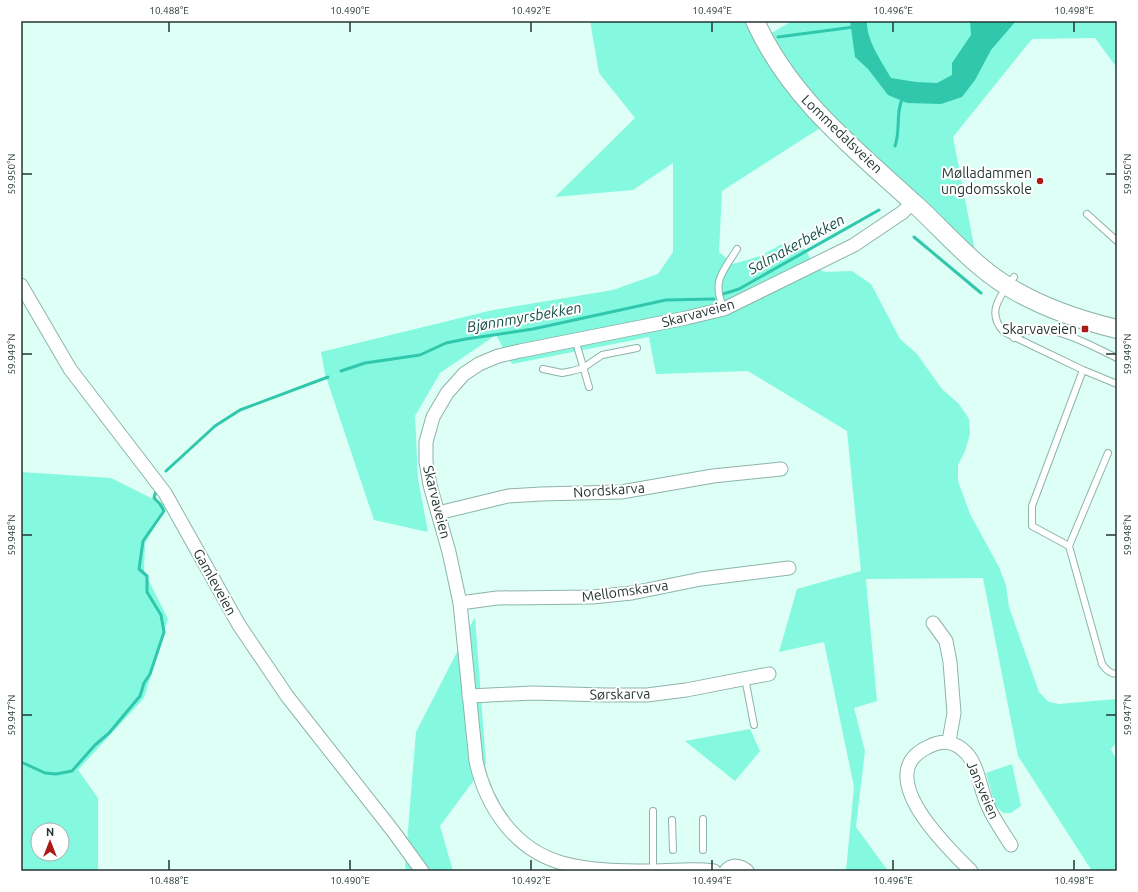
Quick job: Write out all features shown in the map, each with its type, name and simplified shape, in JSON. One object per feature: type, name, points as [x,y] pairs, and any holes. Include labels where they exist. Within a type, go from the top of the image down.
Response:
[{"type":"main road","name":"Lommedalsveien","points":[[755,21],[782,70],[812,108],[946,233],[1011,282],[1024,296],[1092,323],[1117,329]]},
{"type":"main road","name":"Lommedalsveien","points":[[1011,282],[1117,325]]},
{"type":"street","name":"Skarvaveien","points":[[714,871],[608,870],[561,863],[532,850],[507,828],[490,804],[480,778],[476,762],[460,603],[449,552],[427,469],[426,442],[433,417],[446,393],[464,374],[479,364],[498,356],[724,309],[854,245],[893,219],[913,202]]},
{"type":"street","name":"Gamleveien","points":[[21,285],[70,369],[164,493],[243,631],[287,696],[393,831],[422,871]]},
{"type":"street","name":"Nordskarva","points":[[438,513],[508,496],[621,492],[713,476],[781,469]]},
{"type":"street","name":"Mellomskarva","points":[[460,603],[497,598],[592,597],[619,594],[701,579],[789,568]]},
{"type":"street","points":[[933,623],[946,640],[950,662],[954,713],[949,741],[937,743],[920,751],[908,764],[907,780],[911,797],[922,815],[937,836],[971,871]]},
{"type":"street","name":"Sørskarva","points":[[469,696],[532,693],[605,695],[647,694],[686,690],[768,674]]},
{"type":"street","name":"Jansveien","points":[[949,741],[962,749],[972,760],[980,790],[1011,845]]},
{"type":"street","points":[[726,871],[732,866],[737,866],[746,871]]},
{"type":"lane","points":[[1087,214],[1117,240]]},
{"type":"lane","points":[[724,309],[718,295],[717,288],[723,273],[737,249]]},
{"type":"lane","points":[[1011,282],[998,300],[994,315],[996,324],[1004,332],[1083,370],[1117,384]]},
{"type":"lane","points":[[1014,338],[1019,334],[1030,330],[1059,332],[1117,358]]},
{"type":"lane","points":[[574,339],[589,387]]},
{"type":"lane","points":[[543,369],[562,373],[583,368],[602,355],[637,348]]},
{"type":"lane","points":[[1069,546],[1032,526],[1032,506],[1083,370]]},
{"type":"lane","points":[[1108,453],[1069,546],[1102,664],[1106,670],[1112,674],[1117,674]]},
{"type":"lane","points":[[745,678],[754,725]]},
{"type":"lane","points":[[653,811],[653,871]]},
{"type":"lane","points":[[703,819],[703,850]]},
{"type":"lane","points":[[672,820],[673,850]]},
{"type":"shaded area","points":[[590,21],[755,21],[763,38],[792,21],[1117,21],[1117,68],[1095,38],[1032,39],[953,137],[975,251],[828,123],[722,191],[719,252],[733,264],[760,256],[780,245],[797,241],[807,252],[814,267],[825,272],[852,271],[871,284],[900,339],[917,354],[942,389],[959,404],[969,419],[970,434],[965,451],[958,465],[958,481],[970,514],[999,567],[1006,585],[1009,607],[1039,692],[1049,702],[1059,704],[1117,699],[1117,742],[1111,749],[1117,761],[1117,871],[1092,871],[1018,756],[983,578],[866,579],[877,701],[854,708],[865,751],[856,827],[888,871],[846,871],[854,787],[824,642],[779,652],[797,589],[861,571],[847,431],[748,371],[656,374],[649,337],[512,364],[496,335],[440,373],[415,416],[418,479],[428,532],[374,520],[325,374],[321,352],[493,310],[613,290],[658,274],[673,252],[673,163],[633,190],[555,197],[635,118],[599,73]]},
{"type":"shaded area","points":[[850,21],[867,21],[869,36],[879,58],[891,78],[916,82],[937,83],[952,75],[952,63],[971,35],[970,21],[1016,21],[991,50],[975,80],[962,97],[941,104],[907,103],[888,95],[868,69],[855,57]]},
{"type":"shaded area","points":[[21,472],[111,478],[167,506],[145,543],[144,571],[168,619],[144,698],[78,770],[98,798],[98,871],[21,871]]},
{"type":"shaded area","points":[[475,617],[486,764],[440,826],[453,871],[408,871],[405,867],[416,732]]},
{"type":"shaded area","points":[[750,729],[760,751],[735,781],[685,741]]},
{"type":"shaded area","points":[[1012,764],[1021,806],[1011,813],[1003,813],[995,805],[986,773]]},
{"type":"waterway","points":[[778,37],[854,27]]},
{"type":"waterway","name":"Salmakerbekken","points":[[895,146],[898,133],[899,109],[903,97]]},
{"type":"waterway","name":"Salmakerbekken","points":[[723,294],[739,289],[879,210]]},
{"type":"waterway","points":[[914,237],[981,293]]},
{"type":"waterway","name":"Bjønnmyrsbekken","points":[[341,371],[365,363],[420,355],[446,343],[533,329],[666,300],[714,299]]},
{"type":"waterway","name":"Bjønnmyrsbekken","points":[[166,471],[215,426],[240,410],[328,377]]},
{"type":"waterway","name":"Bjønnmyrsbekken","points":[[21,762],[45,773],[56,774],[72,771],[95,745],[109,733],[140,696],[144,683],[150,674],[164,632],[161,615],[147,592],[147,576],[139,569],[143,541],[164,511],[154,498],[156,491]]},
{"type":"place","name":"Mølladammen ungdomsskole","points":[[1040,181]]},
{"type":"place","name":"Skarvaveien","points":[[1085,329]]}]
